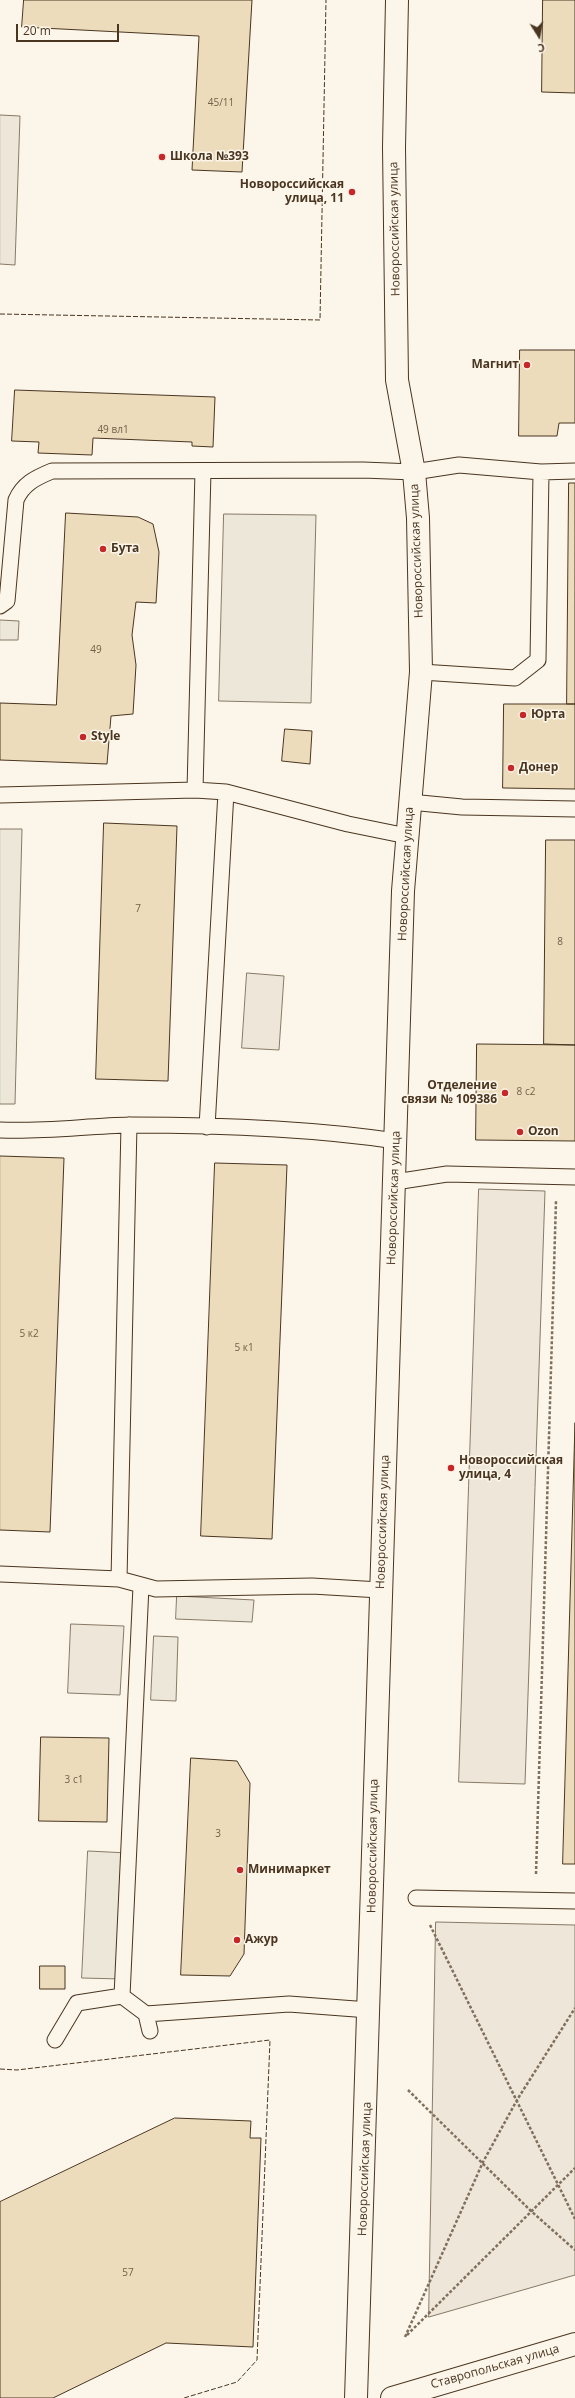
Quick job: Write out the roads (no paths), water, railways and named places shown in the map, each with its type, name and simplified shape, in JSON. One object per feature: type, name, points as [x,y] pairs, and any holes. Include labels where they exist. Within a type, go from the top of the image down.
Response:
[{"type":"street","name":"Новороссийская улица","points":[[356,2398],[403,891],[421,672],[418,518],[414,472],[397,380],[394,147],[397,0]]},
{"type":"street","name":"Ставропольская улица","points":[[392,2398],[575,2344]]},
{"type":"lane","points":[[0,606],[6,601],[16,500],[21,489],[34,479],[52,470],[364,470],[414,472],[459,465],[541,472],[575,471]]},
{"type":"lane","points":[[195,790],[203,471]]},
{"type":"lane","points":[[421,672],[515,678],[538,660],[541,472]]},
{"type":"lane","points":[[0,795],[195,790],[226,792],[348,824],[407,836]]},
{"type":"lane","points":[[207,1127],[226,792]]},
{"type":"lane","points":[[410,802],[462,807],[575,809]]},
{"type":"lane","points":[[119,1579],[130,1125]]},
{"type":"lane","points":[[0,1130],[130,1125],[207,1127],[342,1133],[396,1141]]},
{"type":"lane","points":[[395,1182],[447,1174],[575,1177]]},
{"type":"lane","points":[[0,1574],[119,1579],[156,1589],[312,1586],[380,1590]]},
{"type":"lane","points":[[122,1996],[141,1586]]},
{"type":"lane","points":[[416,1898],[575,1901]]},
{"type":"lane","points":[[55,2040],[77,2003],[122,1996],[146,2014],[150,2031]]},
{"type":"lane","points":[[146,2014],[290,2004],[369,2010]]},
{"type":"place","name":"Школа №393","points":[[162,157]]},
{"type":"place","name":"Новороссийская улица, 11","points":[[352,192]]},
{"type":"place","name":"Магнит","points":[[527,365]]},
{"type":"place","name":"Бута","points":[[103,549]]},
{"type":"place","name":"Юрта","points":[[523,715]]},
{"type":"place","name":"Style","points":[[83,737]]},
{"type":"place","name":"Донер","points":[[511,768]]},
{"type":"place","name":"Отделение связи № 109386","points":[[505,1093]]},
{"type":"place","name":"Ozon","points":[[520,1132]]},
{"type":"place","name":"Новороссийская улица, 4","points":[[451,1468]]},
{"type":"place","name":"Минимаркет","points":[[240,1870]]},
{"type":"place","name":"Ажур","points":[[237,1940]]}]
